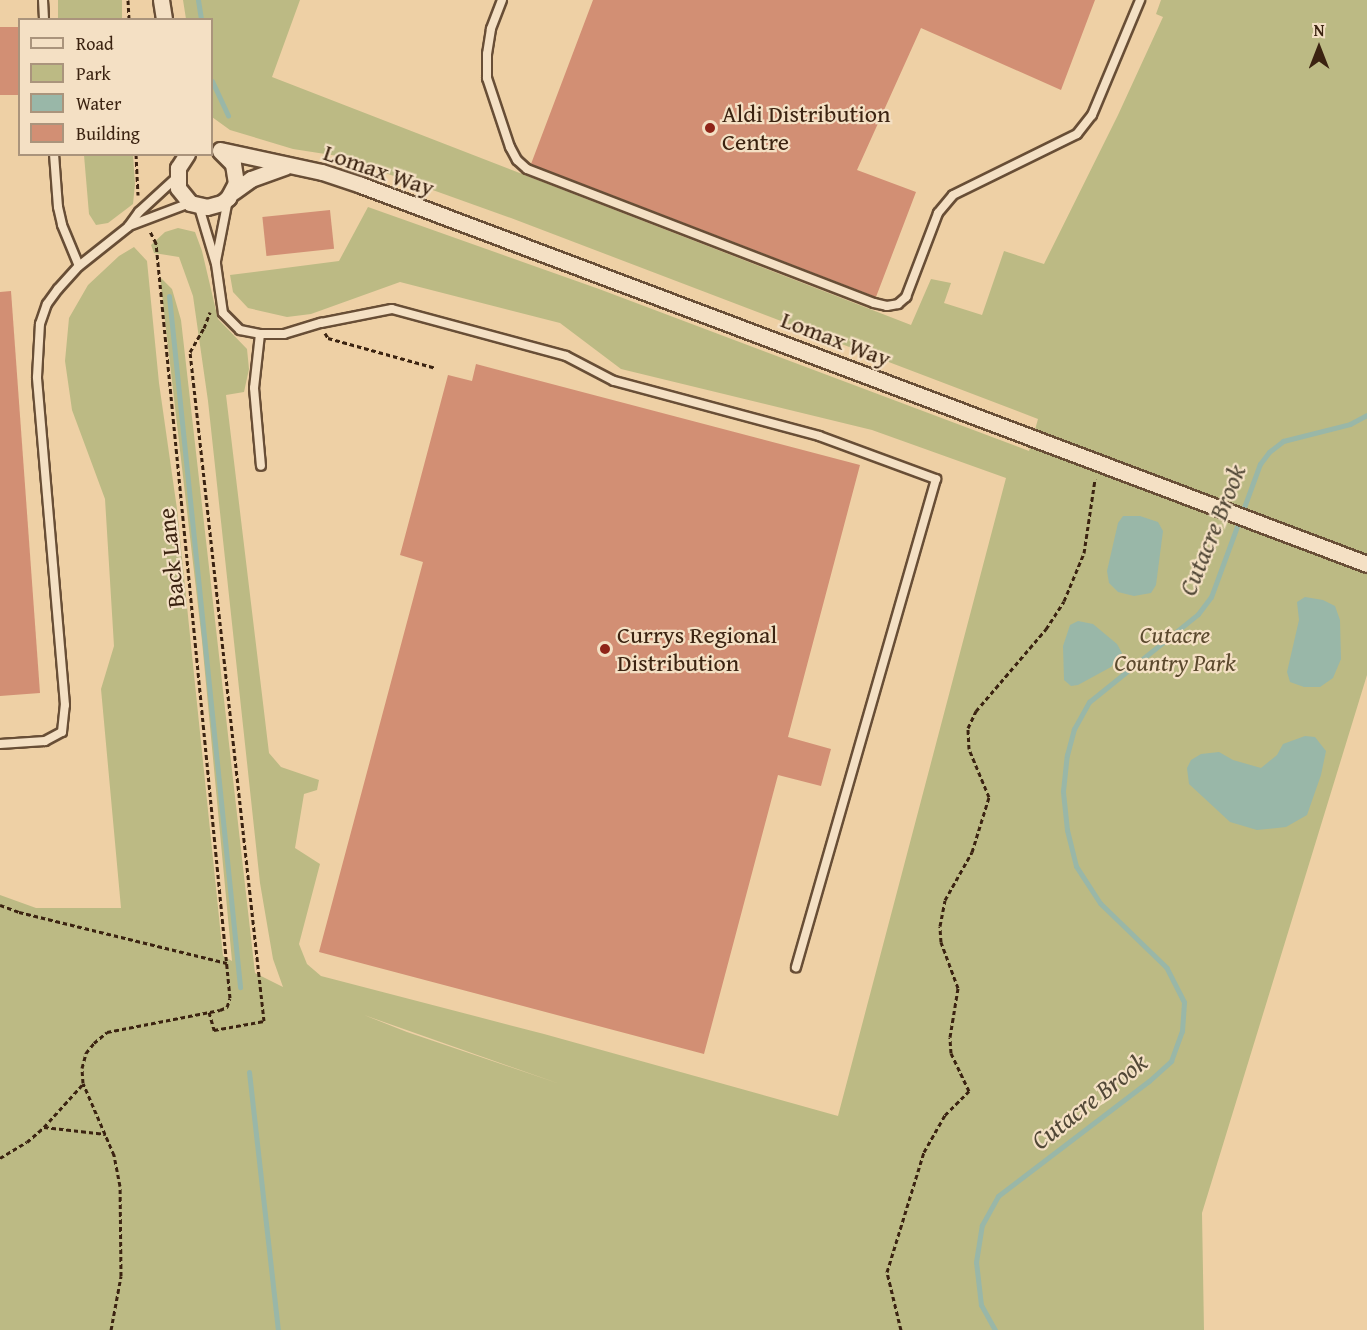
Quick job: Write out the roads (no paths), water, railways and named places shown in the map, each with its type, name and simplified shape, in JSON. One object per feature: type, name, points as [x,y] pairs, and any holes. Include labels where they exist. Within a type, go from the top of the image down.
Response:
[{"type":"street","points":[[161,0],[164,18]]},
{"type":"street","points":[[216,149],[228,156],[236,173],[230,195]]},
{"type":"street","name":"Lomax Way","points":[[216,149],[322,172],[361,185],[1282,530],[1367,564]]},
{"type":"street","name":"Lomax Way","points":[[194,205],[215,206],[250,179],[286,166]]},
{"type":"street","points":[[177,167],[183,196],[194,205]]},
{"type":"lane","points":[[43,0],[44,18]]},
{"type":"lane","points":[[502,0],[491,29],[487,54],[488,78],[510,147],[517,160],[527,169],[874,303],[887,306],[898,304],[906,297],[938,213],[953,195],[1077,134],[1092,115],[1140,0]]},
{"type":"lane","points":[[54,156],[60,216],[79,266]]},
{"type":"lane","points":[[128,227],[177,167]]},
{"type":"lane","points":[[216,264],[230,195]]},
{"type":"lane","points":[[0,744],[45,741],[62,732],[65,705],[37,347],[47,304],[79,266],[128,227],[194,205],[216,264],[223,313],[240,330],[260,334],[284,334],[321,323],[392,309],[566,356],[614,381],[819,436],[936,479],[796,967]]},
{"type":"lane","points":[[260,334],[254,388],[261,466]]},
{"type":"water","points":[[1123,516],[1140,516],[1158,522],[1163,531],[1156,585],[1151,593],[1134,596],[1118,592],[1109,583],[1107,571],[1118,523]]},
{"type":"water","points":[[1305,597],[1323,600],[1335,606],[1340,620],[1341,659],[1333,678],[1320,687],[1304,687],[1290,682],[1287,672],[1299,620],[1297,602]]},
{"type":"water","points":[[1078,621],[1093,624],[1117,644],[1122,653],[1111,667],[1078,685],[1071,686],[1064,680],[1063,646],[1070,625]]},
{"type":"water","points":[[1305,736],[1315,737],[1326,751],[1321,775],[1307,815],[1286,827],[1257,830],[1230,822],[1189,784],[1187,768],[1191,760],[1201,754],[1219,752],[1233,760],[1261,768],[1277,755],[1283,744]]},
{"type":"waterway","points":[[198,0],[201,18]]},
{"type":"waterway","points":[[213,83],[228,116]]},
{"type":"waterway","points":[[169,296],[240,987]]},
{"type":"waterway","name":"Cutacre Brook","points":[[995,1330],[981,1305],[976,1262],[982,1225],[998,1196],[1149,1081],[1171,1061],[1182,1031],[1184,1002],[1167,968],[1100,903],[1076,866],[1067,830],[1063,791],[1067,755],[1074,729],[1089,702],[1198,614],[1211,597],[1260,464],[1269,452],[1283,441],[1350,424],[1367,415]]},
{"type":"waterway","points":[[249,1072],[278,1330]]},
{"type":"place","name":"Aldi Distribution Centre","points":[[710,128]]},
{"type":"place","name":"Currys Regional Distribution","points":[[605,649]]},
{"type":"park label","name":"Cutacre Country Park","points":[[1175,649]]}]
